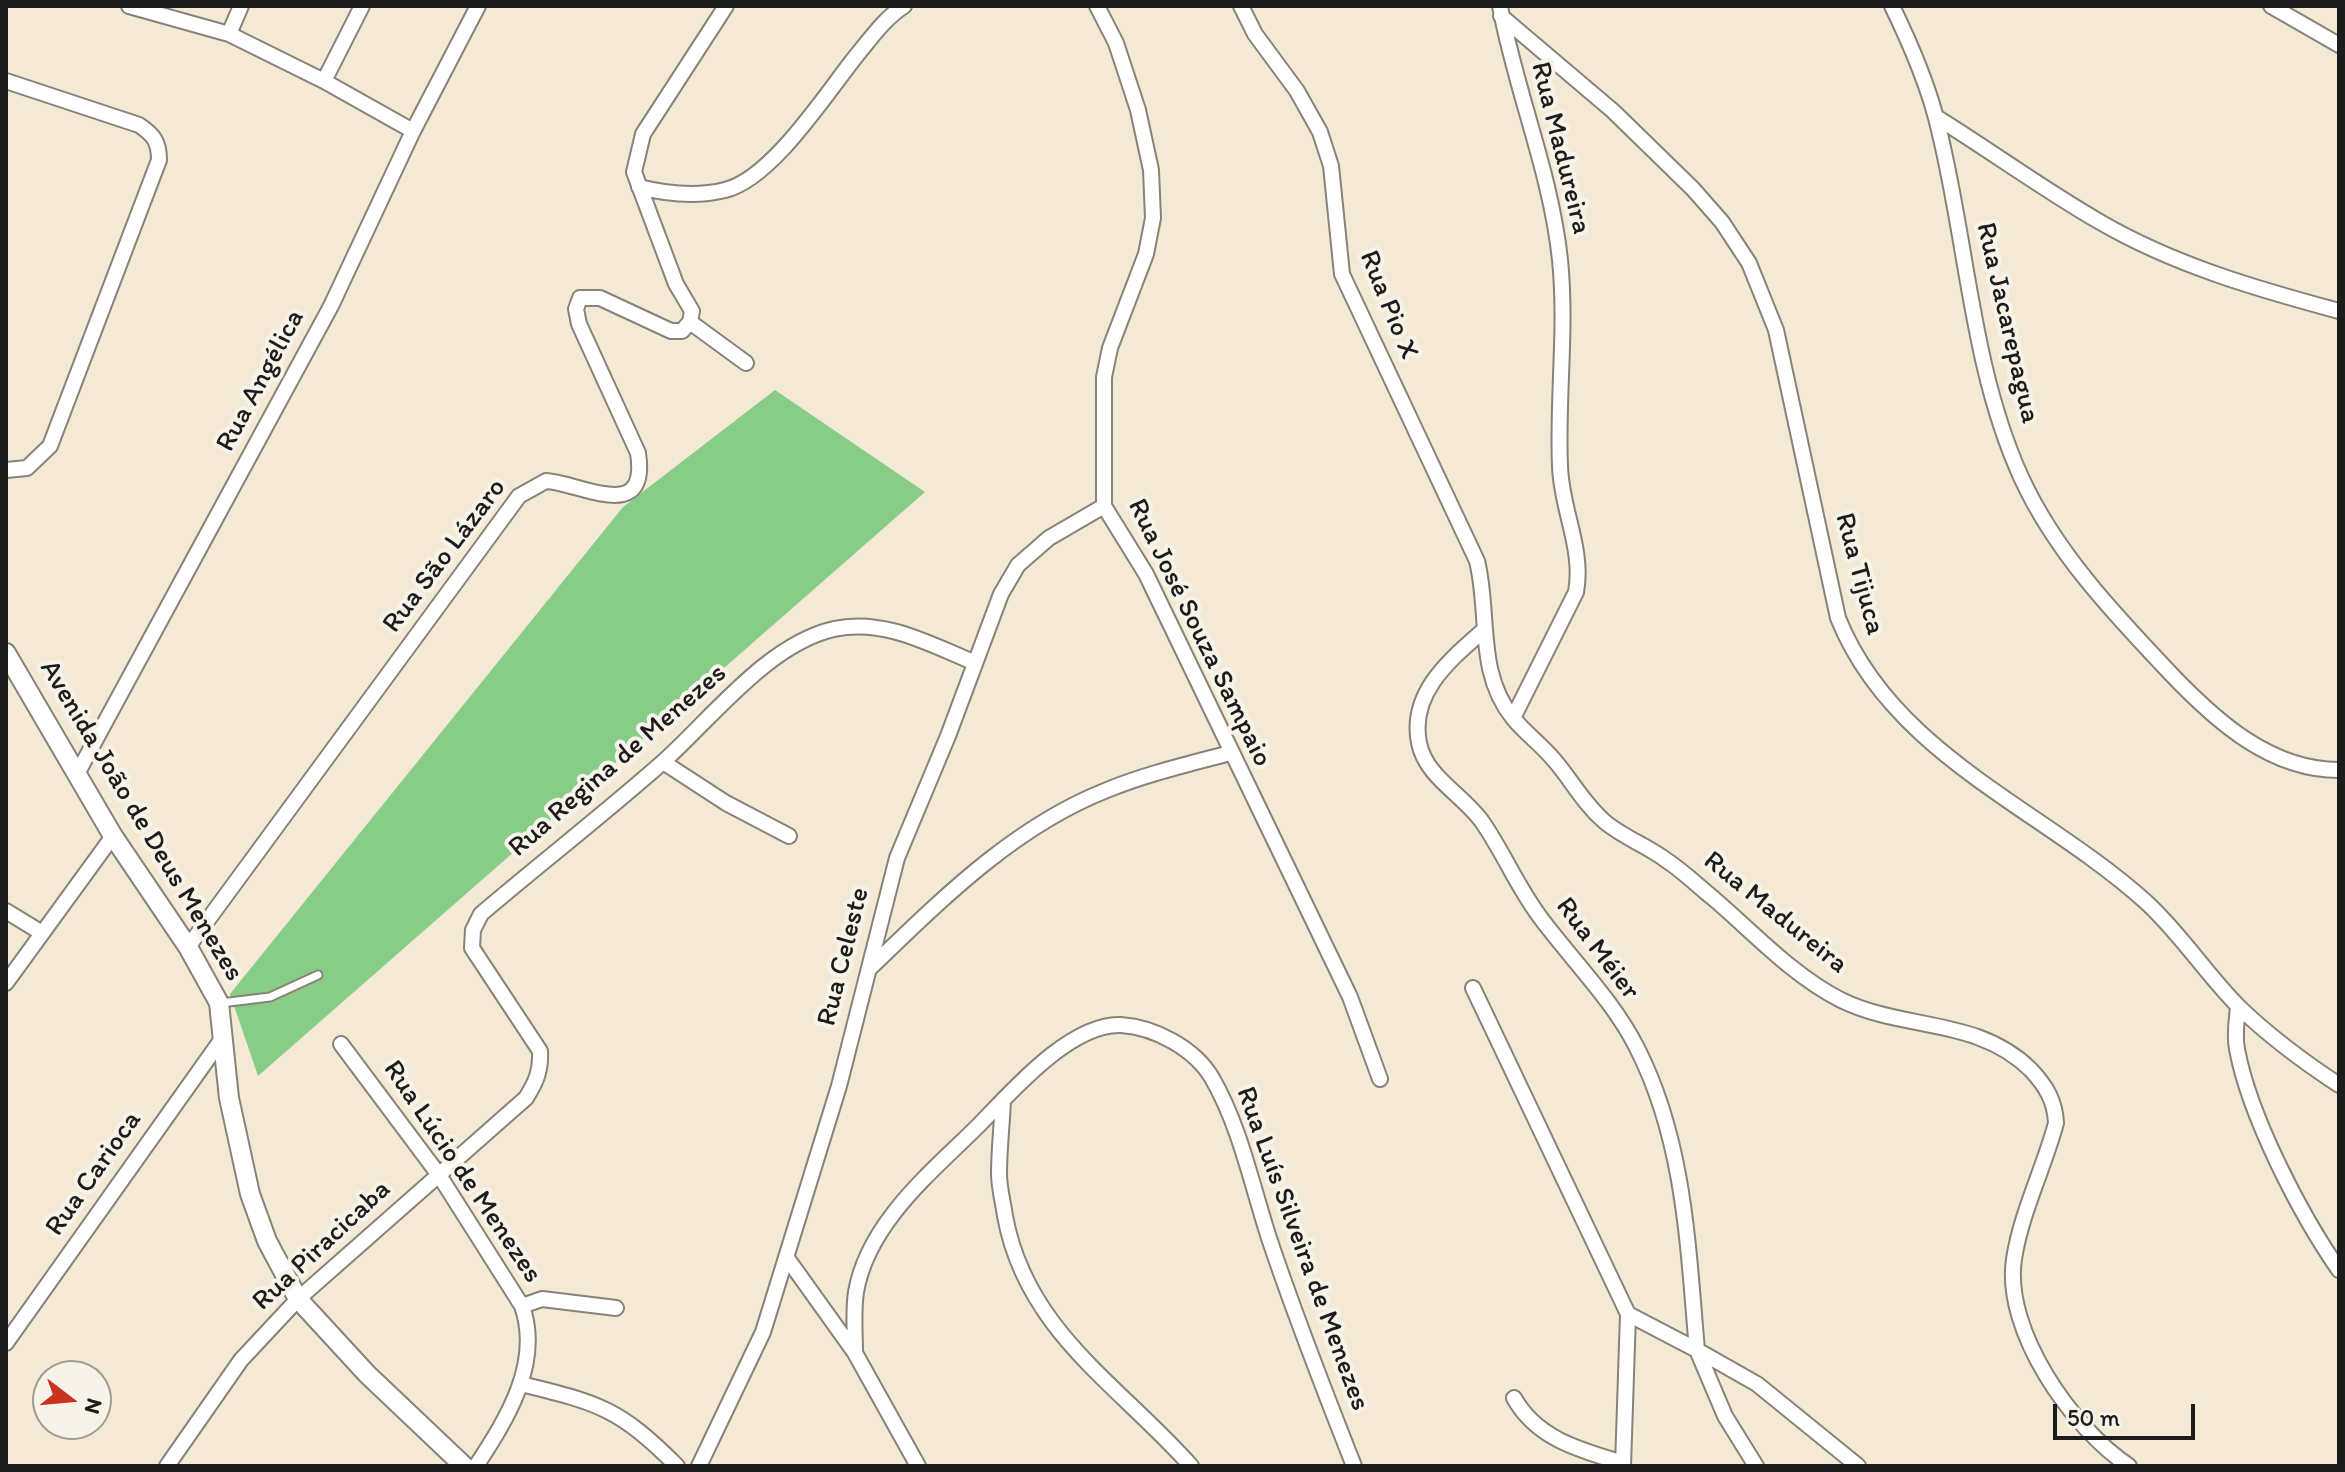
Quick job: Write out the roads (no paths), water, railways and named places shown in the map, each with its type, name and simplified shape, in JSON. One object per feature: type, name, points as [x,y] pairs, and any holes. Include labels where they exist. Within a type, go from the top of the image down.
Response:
[{"type":"street","points":[[129,6],[229,34],[324,81],[413,131]]},
{"type":"street","points":[[229,34],[241,6]]},
{"type":"street","points":[[324,81],[362,6]]},
{"type":"street","name":"Rua Angélica","points":[[77,774],[331,306],[413,131],[478,6]]},
{"type":"street","points":[[726,6],[643,134],[634,172],[676,284],[692,311],[690,322],[746,363]]},
{"type":"street","points":[[639,187],[686,194],[726,190],[745,180],[768,162],[877,31],[904,6]]},
{"type":"street","name":"Rua José Souza Sampaio","points":[[1097,6],[1116,43],[1138,110],[1151,170],[1153,218],[1146,254],[1110,348],[1104,377],[1104,506],[1146,574],[1350,997],[1380,1079]]},
{"type":"street","name":"Rua Pio X","points":[[1241,6],[1255,34],[1297,91],[1320,132],[1331,166],[1342,274],[1477,561],[1485,592],[1485,629]]},
{"type":"street","name":"Rua Jacarepagua","points":[[1892,6],[1936,117],[1987,371],[2022,478],[2047,522],[2073,562],[2125,625],[2201,705],[2239,736],[2278,758],[2319,770],[2339,770]]},
{"type":"street","points":[[2271,6],[2339,45]]},
{"type":"street","name":"Rua Madureira","points":[[1500,11],[1549,190],[1560,259],[1565,326],[1560,470],[1579,574],[1576,592],[1513,718]]},
{"type":"street","name":"Rua Tijuca","points":[[1500,11],[1613,111],[1693,189],[1722,222],[1749,263],[1776,330],[1838,618],[1851,652],[1923,736],[1958,766],[2116,877],[2145,901],[2176,930],[2238,1006],[2309,1065],[2339,1085]]},
{"type":"street","points":[[6,81],[139,125],[151,133],[159,145],[159,160],[50,446],[27,468],[6,470]]},
{"type":"street","points":[[1936,117],[2100,222],[2153,249],[2272,293],[2339,311]]},
{"type":"street","name":"Rua São Lázaro","points":[[188,947],[519,496],[546,481],[609,497],[626,494],[636,484],[640,466],[638,453],[579,324],[576,309],[580,298],[600,298],[671,331],[682,331],[690,322]]},
{"type":"street","name":"Rua Celeste","points":[[699,1466],[763,1332],[839,1086],[897,858],[948,736],[973,662],[1001,594],[1018,565],[1049,538],[1104,506]]},
{"type":"street","name":"Rua Regina de Menezes","points":[[535,1084],[541,1068],[540,1051],[472,948],[473,930],[481,914],[663,762],[795,643],[835,629],[871,627],[907,634],[973,662]]},
{"type":"street","name":"Rua Madureira","points":[[1485,629],[1487,665],[1499,696],[1513,718],[1557,763],[1588,805],[1606,823],[1669,861],[1782,959],[1820,987],[1873,1011],[1942,1025],[1993,1042],[2013,1053],[2039,1079],[2055,1107],[2056,1123],[2014,1260],[2014,1295],[2027,1336],[2062,1400],[2106,1450],[2129,1466]]},
{"type":"street","name":"Rua Méier","points":[[1485,629],[1436,673],[1422,703],[1417,729],[1420,747],[1431,770],[1482,822],[1511,876],[1636,1046],[1661,1103],[1679,1172],[1697,1350],[1725,1416],[1756,1466]]},
{"type":"street","name":"Avenida João de Deus Menezes","points":[[6,653],[113,836],[188,947],[219,1003],[229,1098],[250,1194],[267,1241],[298,1299],[332,1339],[464,1466]]},
{"type":"street","points":[[869,969],[958,883],[1060,812],[1106,790],[1230,753]]},
{"type":"street","points":[[663,762],[726,803],[789,836]]},
{"type":"street","points":[[6,983],[113,836]]},
{"type":"street","points":[[6,911],[42,933]]},
{"type":"street","points":[[1473,988],[1628,1314],[1623,1465],[1552,1437],[1534,1426],[1514,1398]]},
{"type":"street","points":[[2238,1006],[2236,1045],[2257,1108],[2298,1201],[2339,1270]]},
{"type":"street","name":"Rua Luís Silveira de Menezes","points":[[855,1353],[856,1292],[864,1264],[884,1225],[1032,1070],[1089,1031],[1120,1025],[1150,1030],[1180,1045],[1211,1076],[1228,1114],[1302,1336],[1354,1466]]},
{"type":"street","name":"Rua Carioca","points":[[6,1343],[224,1036]]},
{"type":"street","name":"Rua Lúcio de Menezes","points":[[341,1044],[439,1175],[522,1306],[529,1328],[530,1349],[521,1384],[476,1466]]},
{"type":"street","name":"Rua Piracicaba","points":[[167,1466],[241,1360],[298,1299],[526,1098],[535,1084]]},
{"type":"street","points":[[1003,1100],[998,1176],[1009,1236],[1023,1279],[1042,1311],[1086,1364],[1191,1466]]},
{"type":"street","points":[[787,1258],[855,1353],[918,1466]]},
{"type":"street","points":[[522,1306],[542,1299],[616,1308]]},
{"type":"street","points":[[1628,1314],[1757,1384],[1858,1466]]},
{"type":"street","points":[[521,1384],[584,1399],[618,1413],[677,1466]]},
{"type":"lane","points":[[219,1003],[270,997],[318,975]]}]
